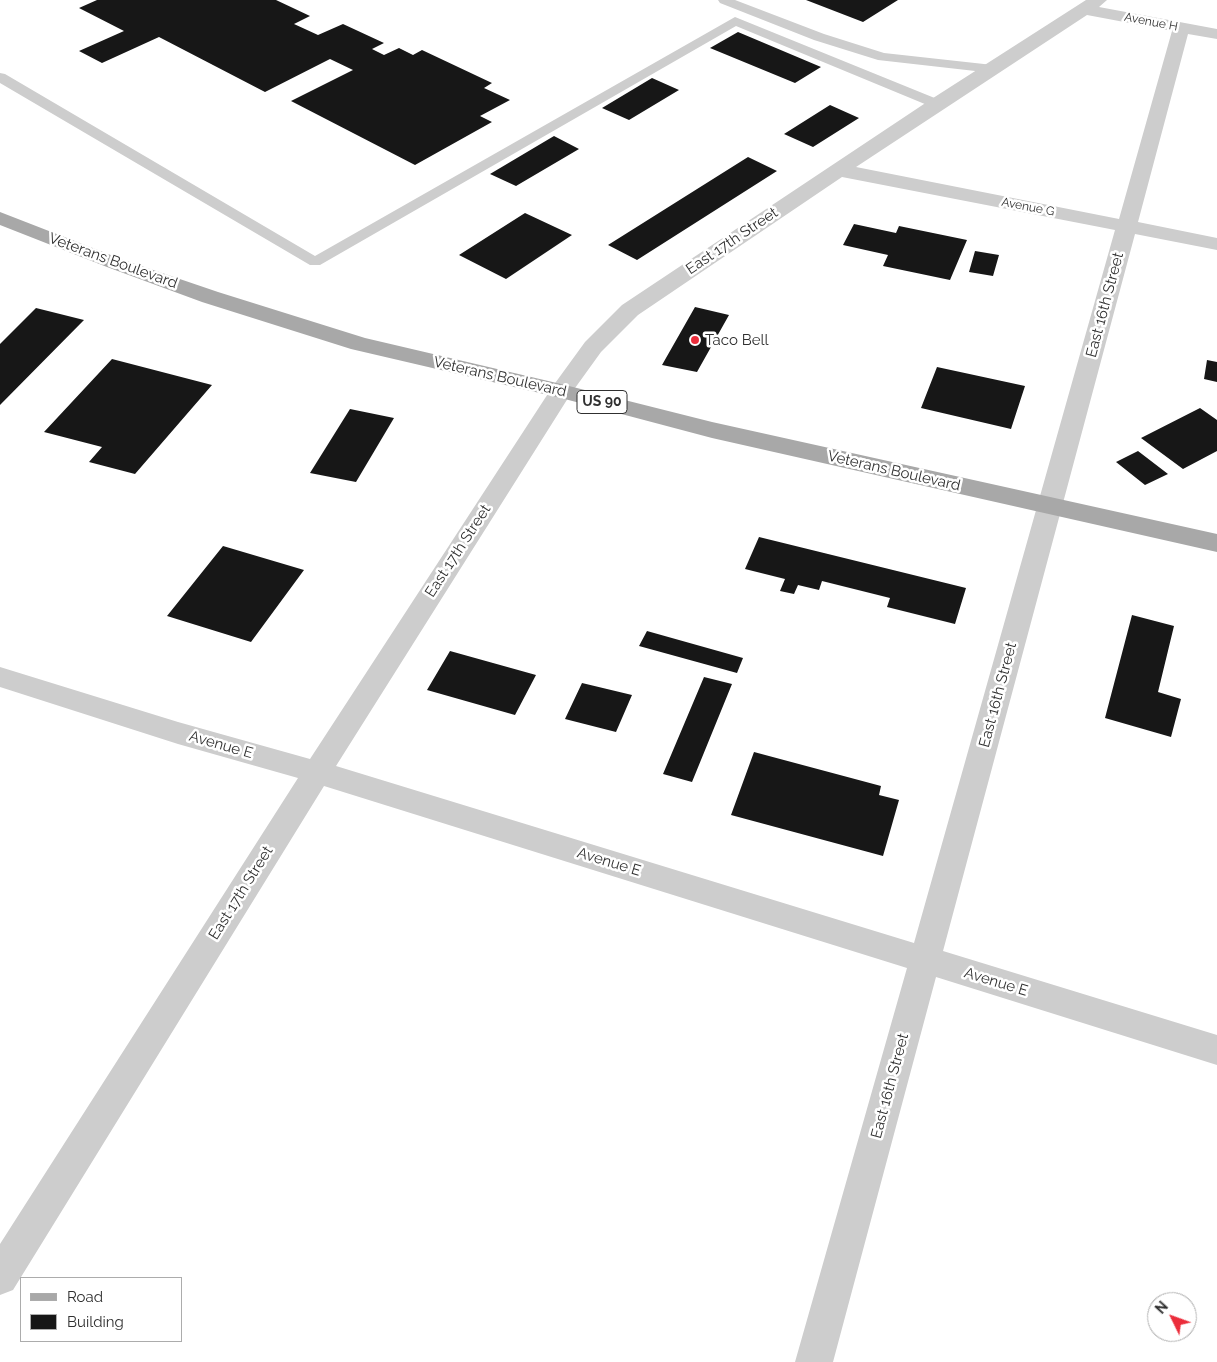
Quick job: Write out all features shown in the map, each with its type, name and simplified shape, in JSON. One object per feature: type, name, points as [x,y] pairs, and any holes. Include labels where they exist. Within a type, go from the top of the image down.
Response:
[{"type":"main road","name":"Veterans Boulevard","points":[[0,218],[114,263],[210,297],[360,344],[561,391],[712,430],[1217,543]]},
{"type":"street","name":"East 17th Street","points":[[0,1277],[317,772],[561,391],[593,347],[630,310],[838,170],[1091,4]]},
{"type":"street","name":"Avenue H","points":[[1091,4],[1181,29],[1217,34]]},
{"type":"street","name":"East 16th Street","points":[[814,1362],[1181,29]]},
{"type":"street","name":"Avenue G","points":[[838,170],[1217,244]]},
{"type":"street","name":"Avenue E","points":[[0,677],[178,733],[317,772],[1217,1050]]},
{"type":"lane","points":[[724,0],[819,37],[883,57],[993,68]]},
{"type":"lane","points":[[0,77],[315,262],[735,21],[938,104]]},
{"type":"building","points":[[97,0],[276,0],[310,16],[294,24],[318,35],[343,24],[384,43],[372,49],[384,55],[399,48],[413,55],[422,50],[492,83],[484,88],[510,100],[480,116],[492,122],[415,165],[291,101],[353,70],[330,59],[265,92],[159,37],[102,63],[79,51],[124,31],[79,8]]},
{"type":"building","points":[[806,0],[898,0],[863,22]]},
{"type":"building","points":[[738,32],[821,67],[795,83],[710,48]]},
{"type":"building","points":[[652,78],[679,90],[629,120],[602,108]]},
{"type":"building","points":[[830,105],[859,118],[813,147],[784,134]]},
{"type":"building","points":[[554,136],[579,149],[516,186],[490,174]]},
{"type":"building","points":[[748,157],[777,171],[637,260],[608,245]]},
{"type":"building","points":[[525,213],[572,235],[506,279],[459,255]]},
{"type":"building","points":[[854,224],[896,233],[899,226],[967,240],[950,280],[883,266],[888,255],[843,245]]},
{"type":"building","points":[[975,251],[999,255],[993,276],[969,272]]},
{"type":"building","name":"Taco Bell","points":[[695,307],[729,315],[697,372],[662,365]]},
{"type":"building","points":[[36,308],[84,320],[0,405],[0,344]]},
{"type":"building","points":[[112,359],[212,385],[135,474],[89,462],[102,447],[44,432]]},
{"type":"building","points":[[1207,360],[1217,362],[1217,382],[1204,379]]},
{"type":"building","points":[[937,367],[1025,386],[1011,429],[921,408]]},
{"type":"building","points":[[1200,408],[1217,420],[1217,451],[1183,469],[1141,438]]},
{"type":"building","points":[[350,409],[394,418],[356,482],[310,473]]},
{"type":"building","points":[[1138,451],[1168,474],[1145,485],[1116,462]]},
{"type":"building","points":[[759,537],[966,588],[955,624],[887,607],[890,598],[822,581],[819,590],[798,585],[794,594],[780,591],[785,579],[745,569]]},
{"type":"building","points":[[223,546],[304,570],[251,642],[167,616]]},
{"type":"building","points":[[1132,615],[1174,626],[1158,692],[1181,699],[1171,737],[1105,718]]},
{"type":"building","points":[[647,631],[743,658],[737,673],[639,646]]},
{"type":"building","points":[[450,651],[536,675],[515,715],[427,690]]},
{"type":"building","points":[[704,677],[732,684],[692,782],[663,774]]},
{"type":"building","points":[[582,683],[632,695],[616,732],[565,719]]},
{"type":"building","points":[[754,752],[881,786],[879,795],[899,800],[883,856],[731,815]]},
{"type":"place","name":"Taco Bell","points":[[695,340]]}]
